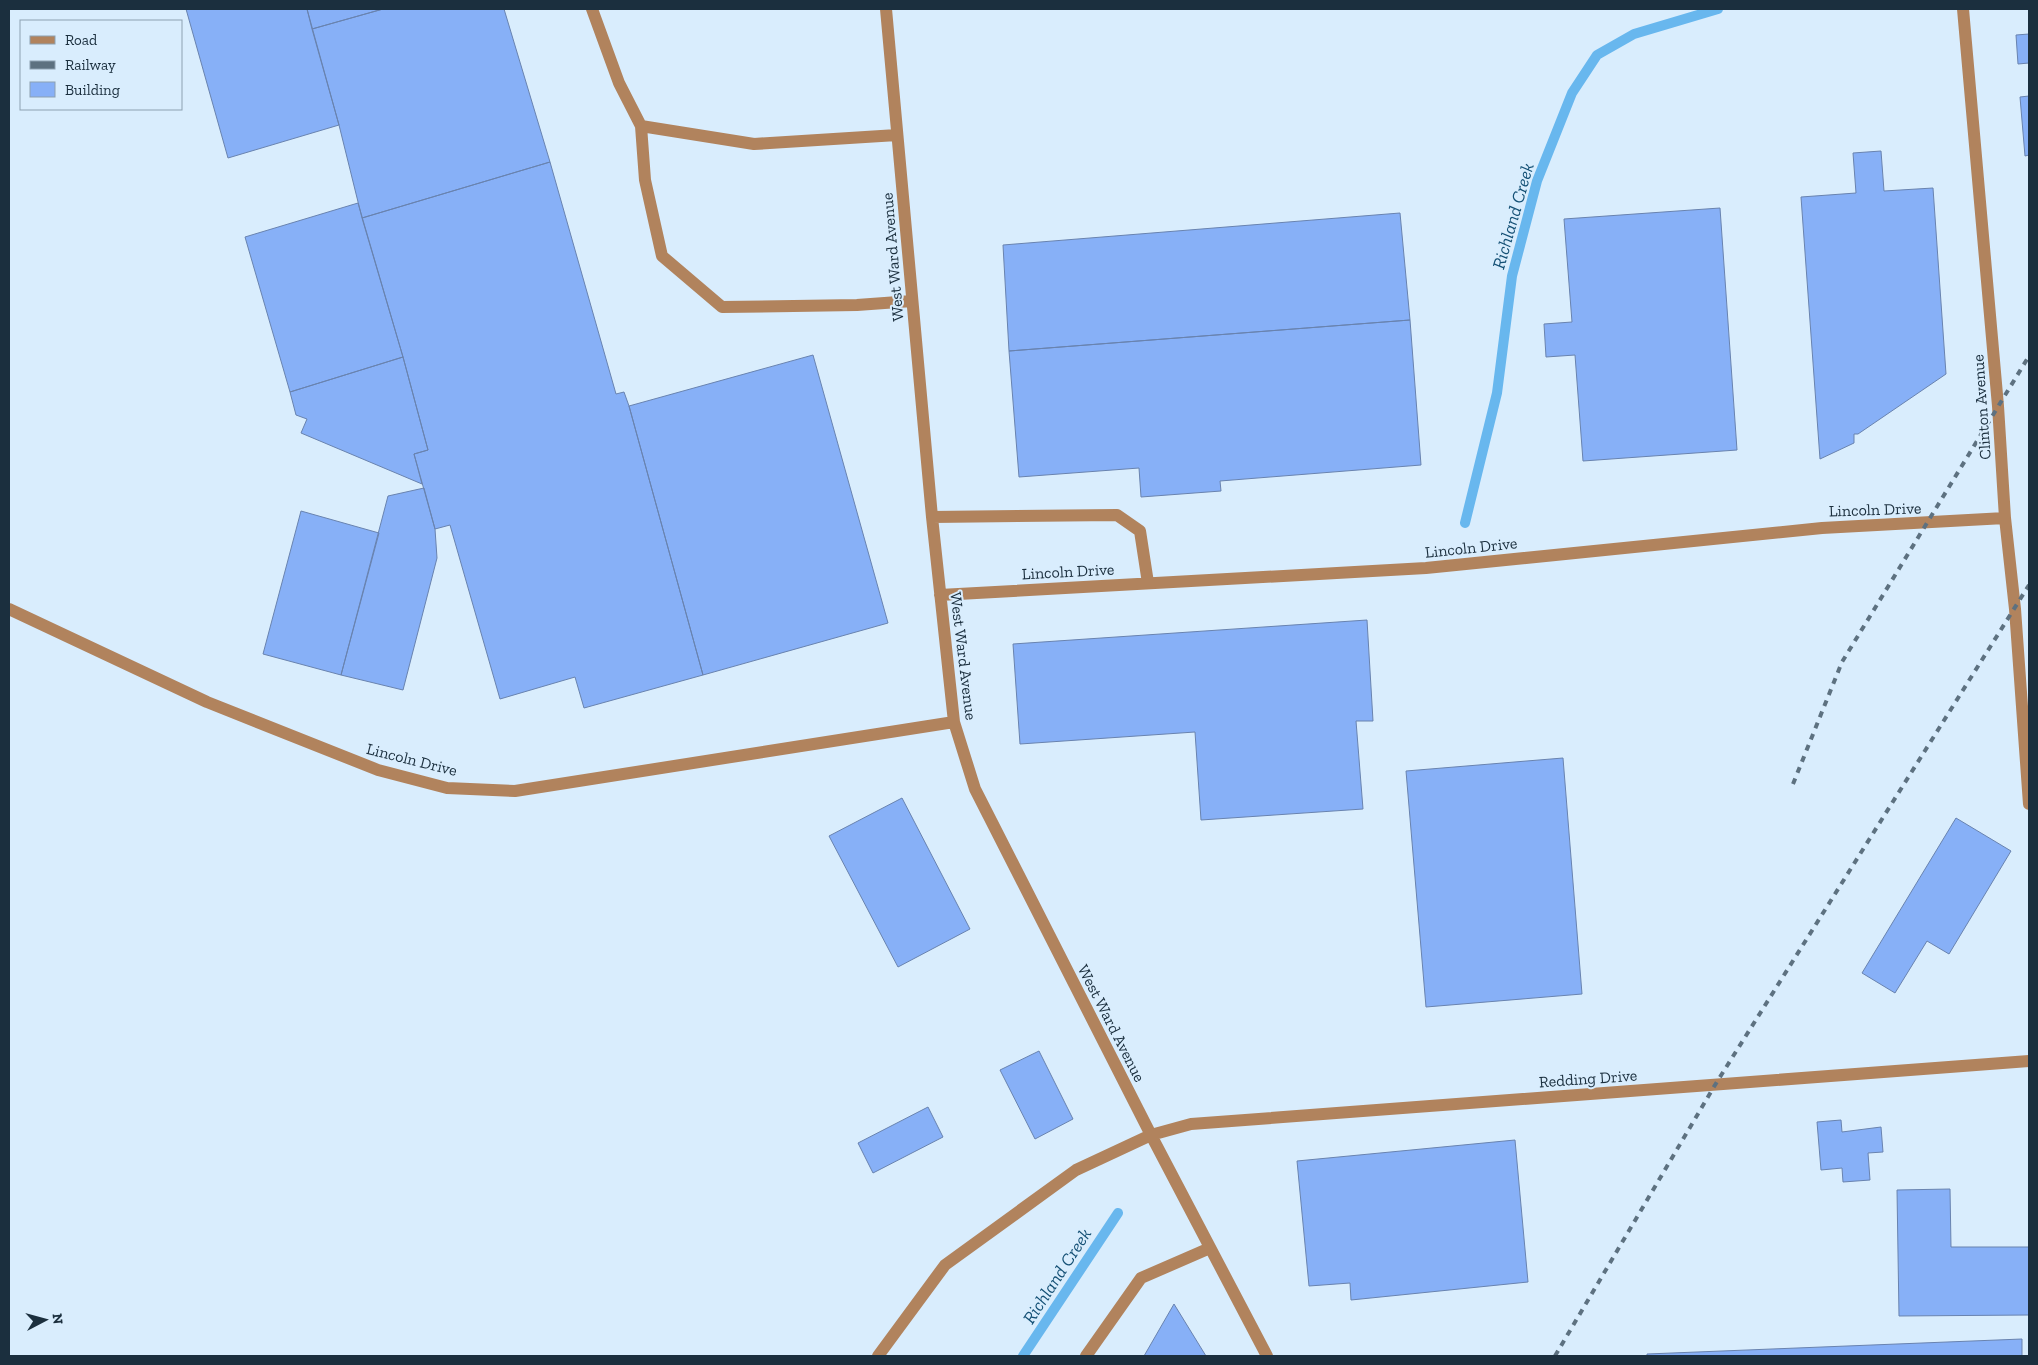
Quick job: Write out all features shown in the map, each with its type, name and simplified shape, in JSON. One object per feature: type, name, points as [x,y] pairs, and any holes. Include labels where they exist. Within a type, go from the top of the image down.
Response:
[{"type":"street","points":[[592,9],[619,83],[641,126],[645,180],[662,256],[722,307],[857,306],[912,301]]},
{"type":"street","name":"West Ward Avenue","points":[[886,9],[932,517],[954,722],[975,789],[1151,1136],[1267,1356]]},
{"type":"street","name":"Clinton Avenue","points":[[1963,9],[1998,406],[2005,518],[2015,609],[2029,804]]},
{"type":"street","points":[[641,126],[754,144],[897,135]]},
{"type":"street","points":[[932,517],[1117,515],[1140,531],[1148,583]]},
{"type":"street","name":"Lincoln Drive","points":[[940,595],[1426,568],[1822,528],[2005,518]]},
{"type":"street","name":"Lincoln Drive","points":[[9,609],[207,702],[378,770],[448,788],[515,791],[954,722]]},
{"type":"street","name":"Redding Drive","points":[[878,1356],[945,1265],[1076,1170],[1151,1136],[1191,1124],[2029,1062]]},
{"type":"street","points":[[1086,1356],[1141,1278],[1210,1248]]},
{"type":"building","points":[[186,9],[307,9],[339,125],[228,158]]},
{"type":"building","points":[[307,9],[383,9],[312,29]]},
{"type":"building","points":[[383,9],[504,9],[550,162],[362,218],[339,125],[312,29]]},
{"type":"building","points":[[2029,34],[2029,63],[2018,64],[2016,35]]},
{"type":"building","points":[[2029,96],[2029,155],[2025,156],[2020,97]]},
{"type":"building","points":[[1881,151],[1884,191],[1933,188],[1946,374],[1858,434],[1854,434],[1854,443],[1820,459],[1801,197],[1856,193],[1853,153]]},
{"type":"building","points":[[550,162],[616,394],[624,392],[629,406],[703,675],[584,708],[575,677],[500,699],[450,525],[435,529],[414,454],[428,450],[362,218]]},
{"type":"building","points":[[358,203],[403,357],[290,392],[245,237]]},
{"type":"building","points":[[1720,208],[1737,450],[1583,461],[1575,355],[1546,357],[1544,324],[1572,322],[1564,219]]},
{"type":"building","points":[[1400,213],[1410,320],[1009,351],[1003,245]]},
{"type":"building","points":[[1410,320],[1421,465],[1220,481],[1221,491],[1141,497],[1139,468],[1019,477],[1009,351]]},
{"type":"building","points":[[813,355],[888,623],[703,675],[629,406]]},
{"type":"building","points":[[403,357],[428,450],[414,454],[422,484],[301,433],[307,419],[296,415],[290,392]]},
{"type":"building","points":[[424,488],[435,529],[437,558],[403,690],[341,675],[388,496]]},
{"type":"building","points":[[301,511],[379,533],[341,675],[263,654]]},
{"type":"building","points":[[1367,620],[1373,721],[1356,721],[1363,809],[1201,820],[1195,732],[1020,744],[1013,644]]},
{"type":"building","points":[[1563,758],[1582,994],[1426,1007],[1406,771]]},
{"type":"building","points":[[902,798],[970,929],[898,967],[829,836]]},
{"type":"building","points":[[1956,818],[2011,851],[1949,954],[1927,941],[1895,993],[1862,973]]},
{"type":"building","points":[[1039,1051],[1073,1119],[1035,1139],[1000,1070]]},
{"type":"building","points":[[928,1107],[943,1137],[873,1173],[858,1143]]},
{"type":"building","points":[[1841,1120],[1842,1132],[1881,1127],[1883,1152],[1868,1153],[1870,1180],[1843,1182],[1842,1168],[1821,1170],[1817,1122]]},
{"type":"building","points":[[1515,1140],[1528,1282],[1351,1300],[1350,1283],[1309,1286],[1297,1161]]},
{"type":"building","points":[[1950,1189],[1951,1247],[2029,1247],[2029,1315],[1899,1316],[1897,1190]]},
{"type":"building","points":[[1174,1304],[1206,1356],[1144,1356]]},
{"type":"building","points":[[2022,1339],[2022,1356],[1647,1356],[1647,1354]]},
{"type":"waterway","name":"Richland Creek","points":[[1465,523],[1497,393],[1512,276],[1537,181],[1572,93],[1597,55],[1634,34],[1718,9]]},
{"type":"waterway","name":"Richland Creek","points":[[1023,1356],[1118,1213]]},
{"type":"railway","points":[[1793,784],[1842,662],[2029,356]]},
{"type":"railway","points":[[1555,1356],[1715,1085],[2029,585]]}]
